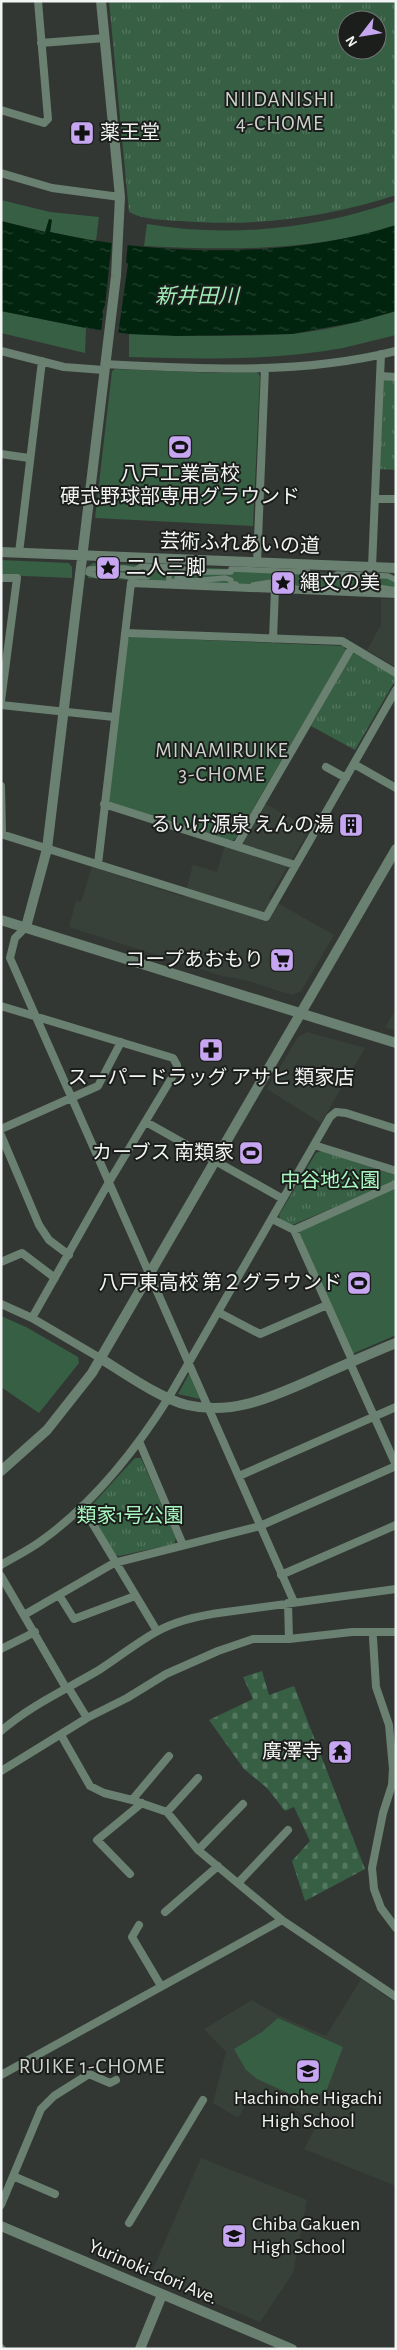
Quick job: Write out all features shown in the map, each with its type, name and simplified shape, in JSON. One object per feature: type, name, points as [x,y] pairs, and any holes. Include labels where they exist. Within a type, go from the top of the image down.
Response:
[{"type":"street","points":[[1,110],[44,123],[48,119],[38,1]]},
{"type":"street","points":[[101,1],[120,197],[120,226],[65,711],[47,849],[26,928],[16,938],[10,958],[239,1476],[281,1576],[290,1603],[289,1640]]},
{"type":"street","points":[[42,43],[105,38]]},
{"type":"street","points":[[1,173],[52,188],[120,197]]},
{"type":"street","points":[[1,352],[64,366],[264,368],[318,365],[396,351]]},
{"type":"street","points":[[372,567],[381,354]]},
{"type":"street","points":[[18,553],[42,361]]},
{"type":"street","points":[[257,563],[264,368]]},
{"type":"street","points":[[380,376],[396,377]]},
{"type":"street","points":[[1,454],[29,458]]},
{"type":"street","points":[[375,498],[396,499]]},
{"type":"street","name":"芸術ふれあいの道","points":[[1,552],[396,568]]},
{"type":"street","points":[[396,580],[388,576],[337,574],[334,577],[315,577],[309,576],[308,572],[231,569],[231,572],[198,572],[178,567],[141,566],[134,570],[124,568],[89,569],[88,573],[99,576],[100,574],[112,576],[116,574],[135,578],[138,576],[147,577],[147,568],[169,569],[169,581],[177,582],[177,578],[194,581],[225,578],[230,580],[231,584],[259,585],[278,581],[289,584],[288,587],[365,590],[365,584],[396,590]]},
{"type":"street","points":[[1,578],[17,578],[1,700]]},
{"type":"street","points":[[98,864],[131,582],[396,594]]},
{"type":"street","points":[[273,639],[275,589]]},
{"type":"street","points":[[125,633],[342,641],[396,673]]},
{"type":"street","points":[[237,845],[352,647]]},
{"type":"street","points":[[1,786],[1,834],[266,917],[396,690]]},
{"type":"street","points":[[1,705],[114,717]]},
{"type":"street","points":[[354,764],[396,788]]},
{"type":"street","points":[[326,767],[346,778]]},
{"type":"street","points":[[104,804],[295,865]]},
{"type":"street","points":[[1,1471],[47,1430],[72,1400],[100,1358],[396,849]]},
{"type":"street","points":[[1,920],[396,1043]]},
{"type":"street","points":[[1,1006],[173,1058],[177,1065],[177,1069],[109,1182],[32,1318]]},
{"type":"street","points":[[1,1129],[98,1086],[120,1042]]},
{"type":"street","points":[[1,1565],[41,1541],[82,1506],[122,1464],[139,1441],[189,1363],[330,1117],[336,1112],[346,1113],[396,1129]]},
{"type":"street","points":[[146,1122],[283,1200]]},
{"type":"street","points":[[1,1135],[39,1225],[48,1240],[69,1255]]},
{"type":"street","points":[[314,1145],[396,1171]]},
{"type":"street","points":[[294,1230],[396,1184]]},
{"type":"street","points":[[24,1615],[114,1563],[260,1526],[396,1466],[294,1230],[272,1219]]},
{"type":"street","points":[[1,1262],[22,1253],[55,1278]]},
{"type":"street","points":[[1,1304],[32,1318],[168,1397],[186,1405],[209,1408],[237,1406],[265,1400],[396,1343]]},
{"type":"street","points":[[218,1312],[260,1334],[327,1305]]},
{"type":"street","points":[[239,1476],[396,1407]]},
{"type":"street","points":[[139,1441],[183,1545]]},
{"type":"street","points":[[82,1506],[114,1563],[157,1631]]},
{"type":"street","points":[[281,1576],[396,1525]]},
{"type":"street","points":[[1,1576],[67,1688],[87,1718]]},
{"type":"street","points":[[1,1731],[36,1704],[100,1669],[157,1631],[198,1616],[396,1589]]},
{"type":"street","points":[[59,1595],[74,1619],[135,1596]]},
{"type":"street","points":[[1,1649],[34,1632]]},
{"type":"street","points":[[1,1772],[87,1718],[127,1698],[166,1674],[218,1651],[253,1639],[289,1640],[352,1632],[396,1632]]},
{"type":"street","points":[[373,1638],[376,1687],[390,1724],[394,1769],[392,1785],[383,1812],[372,1868],[374,1889],[381,1908],[396,1928]]},
{"type":"street","points":[[61,1735],[90,1786],[104,1793],[167,1812],[198,1850],[239,1882],[282,1920],[396,1998]]},
{"type":"street","points":[[132,1800],[169,1756]]},
{"type":"street","points":[[167,1812],[198,1778]]},
{"type":"street","points":[[130,1874],[97,1840],[142,1803]]},
{"type":"street","points":[[198,1850],[243,1804]]},
{"type":"street","points":[[239,1882],[288,1830]]},
{"type":"street","points":[[165,1912],[218,1866]]},
{"type":"street","points":[[1,2075],[282,1920]]},
{"type":"street","points":[[138,1925],[132,1938],[161,1986]]},
{"type":"street","points":[[1,2205],[41,2110],[54,2096],[89,2074],[110,2083],[116,2080]]},
{"type":"street","points":[[129,2223],[203,2100]]},
{"type":"street","points":[[13,2176],[54,2194]]},
{"type":"street","name":"Yurinoki-dori Ave.","points":[[1,2226],[292,2349]]},
{"type":"street","points":[[140,2349],[162,2295]]},
{"type":"shaded area","points":[[381,599],[396,599],[396,667],[367,650],[381,625]]},
{"type":"shaded area","points":[[264,803],[310,829],[269,898],[334,935],[301,991],[292,995],[245,980],[222,976],[69,927],[76,901],[81,902],[92,867],[184,897],[193,865],[217,872],[225,845],[238,849]]},
{"type":"shaded area","points":[[396,1009],[396,1031],[385,1027]]},
{"type":"shaded area","points":[[307,1032],[365,1048],[321,1123],[267,1089],[298,1037]]},
{"type":"shaded area","name":"Hachinohe Higachi High School","points":[[361,1979],[396,2003],[396,2186],[304,2149],[318,2123],[262,2091],[259,2094],[254,2091],[238,2118],[213,2103],[226,2052],[204,2029],[252,2000],[278,2015],[326,2036]]},
{"type":"shaded area","name":"Chiba Gakuen High School","points":[[201,2158],[307,2200],[293,2273],[260,2322],[150,2276]]},
{"type":"green space","points":[[109,1],[396,1],[396,195],[343,210],[290,219],[208,223],[141,217],[129,212]]},
{"type":"green space","points":[[1,200],[50,212],[99,217],[96,241],[50,232],[52,220],[49,219],[46,232],[1,221]]},
{"type":"green space","points":[[396,201],[396,225],[334,240],[303,245],[271,247],[144,246],[147,224],[209,230],[273,228],[335,218],[366,211]]},
{"type":"green space","points":[[1,311],[86,328],[85,353],[1,333]]},
{"type":"green space","points":[[396,311],[396,335],[343,348],[263,357],[129,357],[129,334],[250,336],[304,333],[357,322]]},
{"type":"green space","name":"八戸工業高校 硬式野球部専用グラウンド","points":[[115,369],[217,373],[257,372],[260,376],[253,526],[95,518],[112,371]]},
{"type":"green space","points":[[382,379],[396,380],[396,470],[379,469]]},
{"type":"green space","points":[[1,560],[69,563],[72,567],[72,578],[1,575]]},
{"type":"green space","points":[[93,563],[396,576],[396,591],[88,578],[89,566]]},
{"type":"green space","points":[[131,637],[343,646],[346,650],[236,838],[232,841],[110,803],[108,799],[128,639]]},
{"type":"green space","points":[[356,653],[396,677],[396,679],[355,750],[311,726],[352,654]]},
{"type":"green space","name":"中谷地公園","points":[[321,1151],[395,1175],[396,1181],[290,1226],[280,1219],[279,1215],[316,1153]]},
{"type":"green space","name":"八戸東高校 第２グラウンド","points":[[396,1188],[396,1335],[352,1354],[299,1231]]},
{"type":"green space","points":[[1,1316],[26,1327],[78,1357],[79,1363],[39,1413],[1,1387]]},
{"type":"green space","points":[[189,1374],[200,1399],[178,1394]]},
{"type":"green space","name":"類家1号公園","points":[[135,1458],[141,1458],[176,1538],[174,1544],[119,1556],[114,1554],[89,1512],[89,1508]]},
{"type":"green space","points":[[262,1671],[269,1695],[294,1686],[365,1869],[305,1901],[292,1861],[310,1841],[294,1807],[285,1811],[267,1788],[244,1769],[209,1720],[253,1699],[243,1677]]},
{"type":"green space","points":[[278,2018],[343,2047],[327,2089],[308,2102],[257,2079],[246,2070],[234,2049],[262,2032]]},
{"type":"water","name":"新井田川","points":[[49,219],[52,220],[50,232],[91,240],[134,246],[224,250],[313,244],[356,236],[396,225],[396,311],[357,322],[292,334],[177,336],[129,334],[86,328],[1,311],[1,221],[45,232]]},
{"type":"pier","points":[[112,240],[128,242],[126,262],[128,264],[118,335],[101,333]]},
{"type":"place","name":"薬王堂","points":[[82,133]]},
{"type":"place","name":"八戸工業高校 硬式野球部専用グラウンド","points":[[180,447]]},
{"type":"place","name":"二人三脚","points":[[108,568]]},
{"type":"place","name":"縄文の美","points":[[283,583]]},
{"type":"place","name":"るいけ源泉 えんの湯","points":[[351,825]]},
{"type":"place","name":"コープあおもり","points":[[282,960]]},
{"type":"place","name":"スーパードラッグ アサヒ 類家店","points":[[211,1050]]},
{"type":"place","name":"カーブス 南類家","points":[[251,1153]]},
{"type":"place","name":"八戸東高校 第２グラウンド","points":[[359,1283]]},
{"type":"place","name":"廣澤寺","points":[[340,1752]]},
{"type":"place","name":"Hachinohe Higachi High School","points":[[308,2071]]},
{"type":"place","name":"Chiba Gakuen High School","points":[[234,2236]]},
{"type":"district","name":"NIIDANISHI 4-CHOME","points":[[280,111]]},
{"type":"district","name":"MINAMIRUIKE 3-CHOME","points":[[222,762]]},
{"type":"district","name":"RUIKE 1-CHOME","points":[[92,2066]]}]
